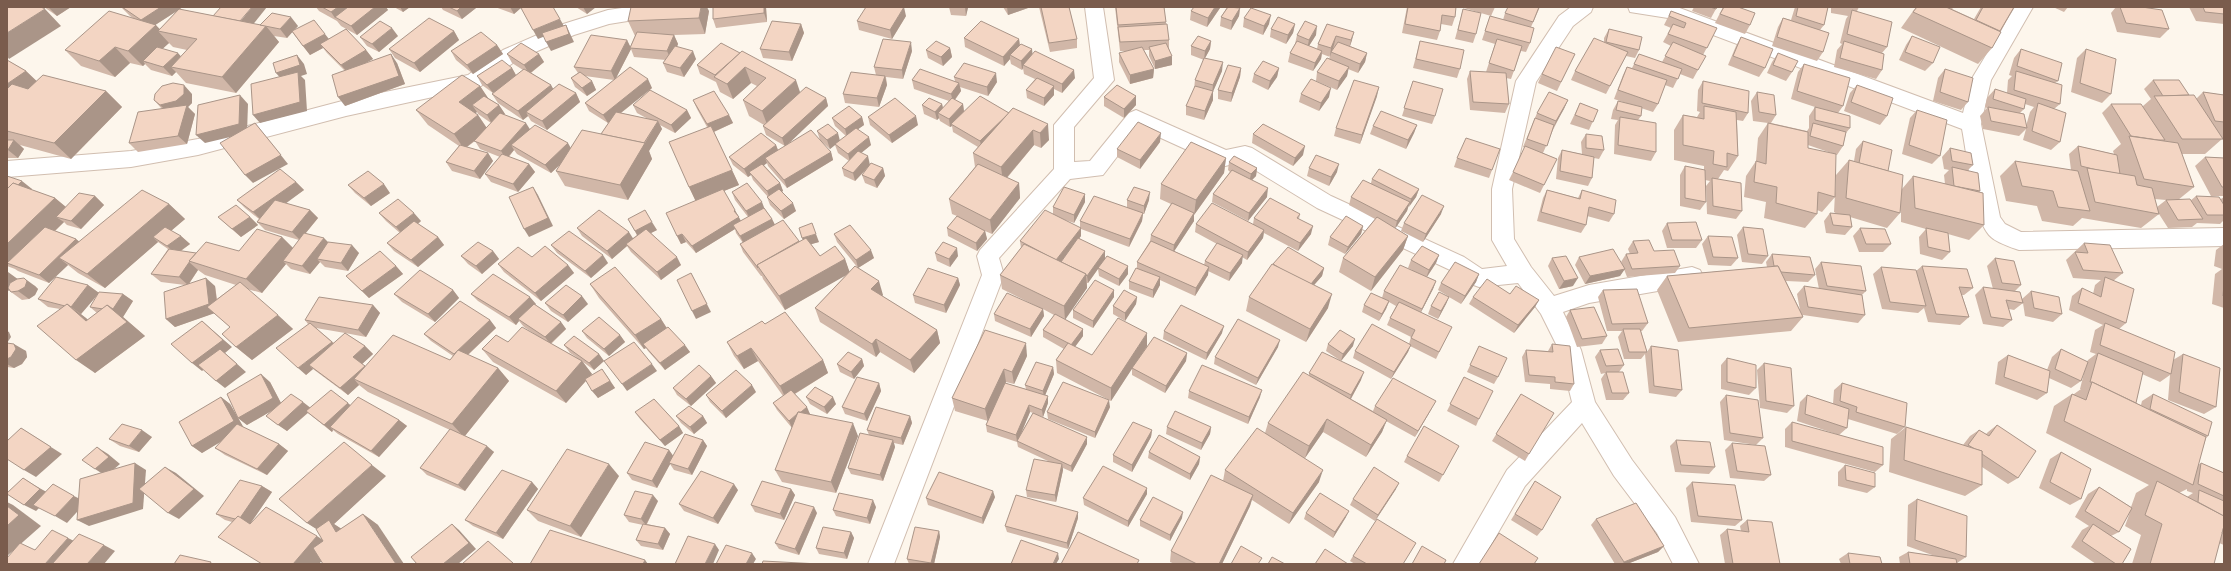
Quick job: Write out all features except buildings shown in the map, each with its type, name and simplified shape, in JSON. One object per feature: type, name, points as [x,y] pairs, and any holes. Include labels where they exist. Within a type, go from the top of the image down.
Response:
[{"type":"street","points":[[7,169],[131,159],[183,150],[247,136],[346,108],[474,82],[510,55],[567,30],[608,17],[671,7]]},
{"type":"street","points":[[881,564],[918,472],[993,275],[988,256],[1064,171],[1064,125],[1104,80],[1094,7]]},
{"type":"street","points":[[1584,7],[1566,21],[1526,81],[1502,189],[1503,240],[1523,272],[1549,307],[1570,350],[1584,405],[1623,468],[1666,525],[1686,564]]},
{"type":"street","points":[[1637,7],[1670,12],[1971,124]]},
{"type":"street","points":[[2024,7],[1982,80],[1971,124],[1990,219],[1997,230],[2019,241],[2224,237]]},
{"type":"street","points":[[1064,171],[1096,169],[1136,118],[1225,158],[1244,154],[1324,202],[1456,263],[1479,278],[1523,272]]},
{"type":"street","points":[[1549,307],[1589,294],[1711,273]]},
{"type":"street","points":[[1466,564],[1516,478],[1584,405]]}]
